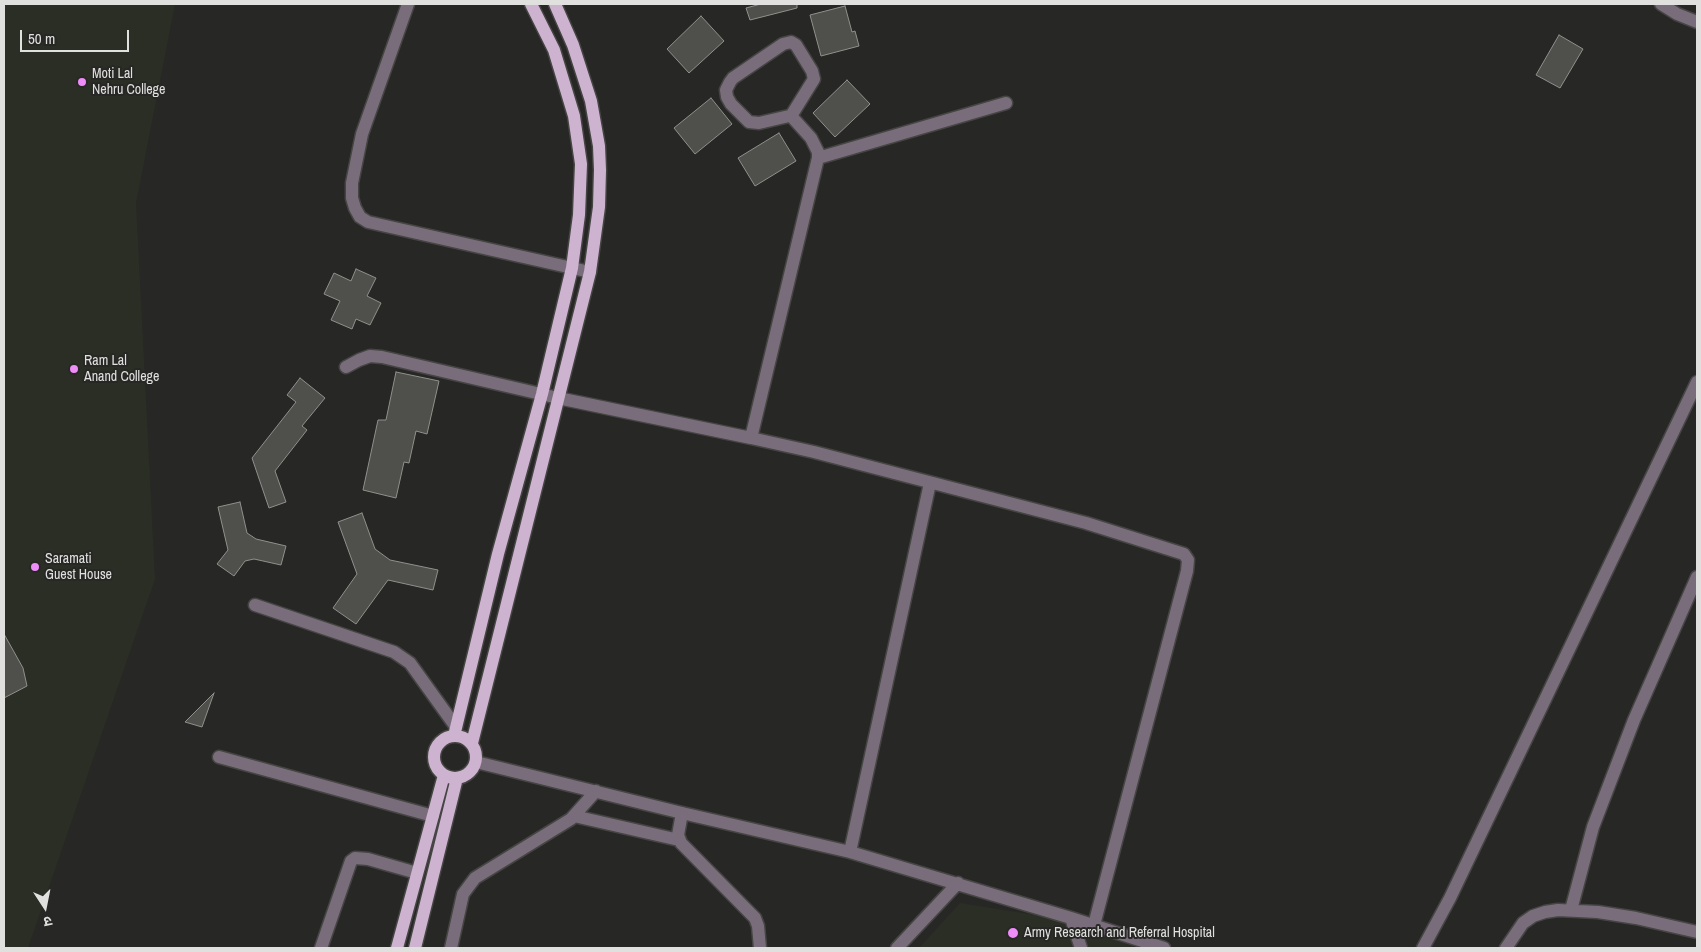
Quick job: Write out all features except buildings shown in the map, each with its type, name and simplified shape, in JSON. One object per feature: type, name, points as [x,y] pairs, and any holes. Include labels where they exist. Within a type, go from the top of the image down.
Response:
[{"type":"main road","points":[[455,732],[472,743],[475,749],[476,762],[469,773],[457,778],[444,775],[436,765],[435,752],[442,741],[455,732],[498,554],[542,394],[572,268],[579,215],[581,164],[579,143],[571,107],[554,50],[531,4]]},
{"type":"main road","points":[[472,743],[590,272],[599,207],[600,170],[592,101],[573,45],[555,4]]},
{"type":"main road","points":[[397,948],[444,775]]},
{"type":"main road","points":[[415,948],[457,778]]},
{"type":"lane","points":[[408,4],[362,134],[352,183],[354,208],[360,217],[368,222],[590,272]]},
{"type":"lane","points":[[1661,4],[1676,14],[1697,22]]},
{"type":"lane","points":[[791,42],[796,45],[812,71],[814,79],[791,116],[749,122],[731,104],[726,90],[733,78],[783,44],[791,42]]},
{"type":"lane","points":[[818,158],[1006,102]]},
{"type":"lane","points":[[751,438],[818,158],[816,146],[791,116]]},
{"type":"lane","points":[[346,367],[370,356],[382,357],[558,398],[814,452],[1086,523],[1184,554],[1188,560],[1187,571],[1094,925]]},
{"type":"lane","points":[[1423,948],[1450,898],[1697,382]]},
{"type":"lane","points":[[850,852],[930,483]]},
{"type":"lane","points":[[1571,910],[1593,827],[1634,720],[1697,577]]},
{"type":"lane","points":[[255,606],[399,655],[410,663],[455,732]]},
{"type":"lane","points":[[219,757],[433,816]]},
{"type":"lane","points":[[476,762],[850,852],[958,883],[1164,948]]},
{"type":"lane","points":[[450,948],[464,894],[475,878],[574,816],[596,791]]},
{"type":"lane","points":[[679,840],[678,831],[682,813]]},
{"type":"lane","points":[[574,816],[679,840],[755,918],[758,926],[760,948]]},
{"type":"lane","points":[[321,948],[351,861],[355,858],[368,859],[417,873]]},
{"type":"lane","points":[[897,948],[958,883]]},
{"type":"lane","points":[[1506,948],[1523,923],[1533,916],[1545,912],[1571,910],[1636,918],[1697,932]]},
{"type":"lane","points":[[1071,918],[1081,948]]},
{"type":"shaded area","points":[[4,4],[175,4],[136,203],[155,579],[28,948],[4,948]]},
{"type":"shaded area","name":"Army Research and Referral Hospital","points":[[960,903],[1048,917],[1139,948],[919,948]]},
{"type":"place","name":"Moti Lal Nehru College","points":[[82,82]]},
{"type":"place","name":"Ram Lal Anand College","points":[[74,369]]},
{"type":"place","name":"Saramati Guest House","points":[[35,567]]},
{"type":"place","name":"Army Research and Referral Hospital","points":[[1013,933]]}]
